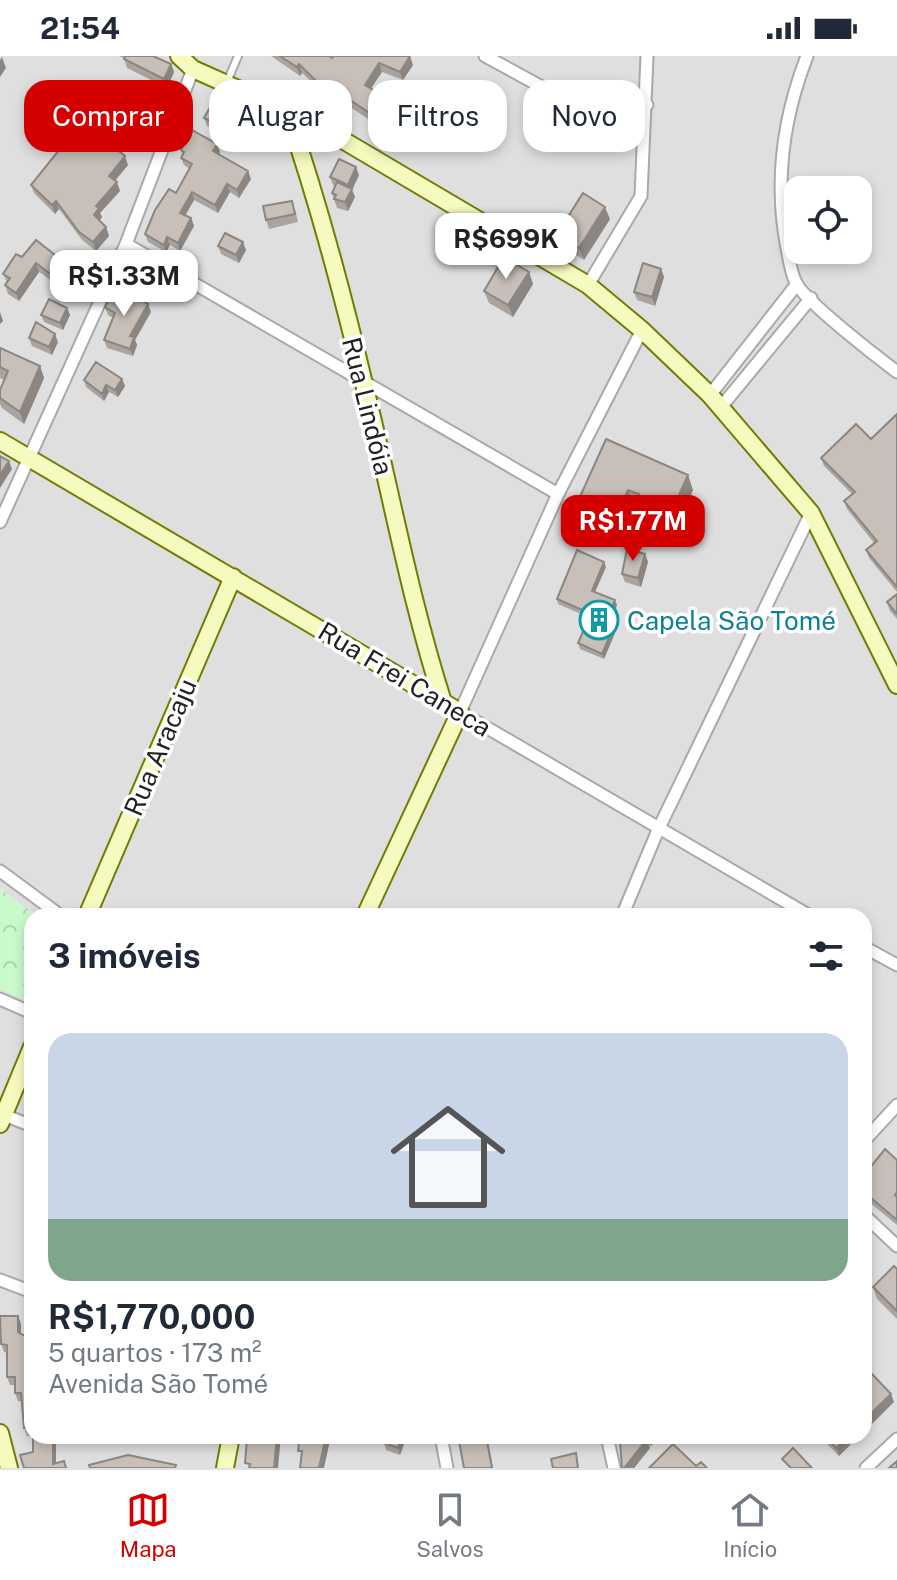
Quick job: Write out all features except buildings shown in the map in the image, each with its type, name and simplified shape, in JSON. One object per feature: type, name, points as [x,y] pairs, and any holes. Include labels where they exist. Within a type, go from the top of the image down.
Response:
[{"type":"street","points":[[179,56],[193,69],[217,80]]},
{"type":"street","points":[[485,56],[566,100],[647,105]]},
{"type":"street","points":[[588,285],[641,196],[647,56]]},
{"type":"street","points":[[807,56],[793,91],[782,154],[781,214],[797,284],[897,372]]},
{"type":"street","points":[[0,522],[126,244],[193,69]]},
{"type":"street","points":[[352,145],[588,285],[642,330],[716,401],[811,513],[897,685]]},
{"type":"street","name":"Rua Lindóia","points":[[301,152],[365,385],[423,635],[443,702]]},
{"type":"street","points":[[126,244],[558,494]]},
{"type":"street","points":[[716,401],[797,284]]},
{"type":"street","points":[[716,401],[811,298]]},
{"type":"street","points":[[369,908],[558,494],[642,330]]},
{"type":"street","name":"Rua Frei Caneca","points":[[0,441],[658,830],[796,908]]},
{"type":"street","points":[[625,908],[658,830],[811,513]]},
{"type":"street","name":"Rua Aracaju","points":[[90,908],[233,577]]},
{"type":"street","points":[[0,871],[50,908]]},
{"type":"street","points":[[872,951],[897,965]]},
{"type":"street","points":[[0,999],[24,1010]]},
{"type":"street","points":[[24,1066],[2,1120],[24,1124]]},
{"type":"street","points":[[872,1132],[897,1105]]},
{"type":"street","points":[[872,1223],[897,1246]]},
{"type":"street","points":[[0,1280],[24,1289]]},
{"type":"street","points":[[0,1433],[9,1468]]},
{"type":"street","points":[[866,1468],[897,1439]]},
{"type":"street","points":[[225,1468],[230,1444]]},
{"type":"street","points":[[442,1444],[447,1468]]},
{"type":"street","points":[[609,1444],[614,1468]]},
{"type":"lane","points":[[228,80],[238,56]]},
{"type":"shaded area","points":[[0,56],[897,56],[897,1468],[0,1468]]},
{"type":"green space","points":[[0,889],[26,908],[24,1000],[0,989]]},
{"type":"place","name":"Capela São Tomé","points":[[599,620]]}]
